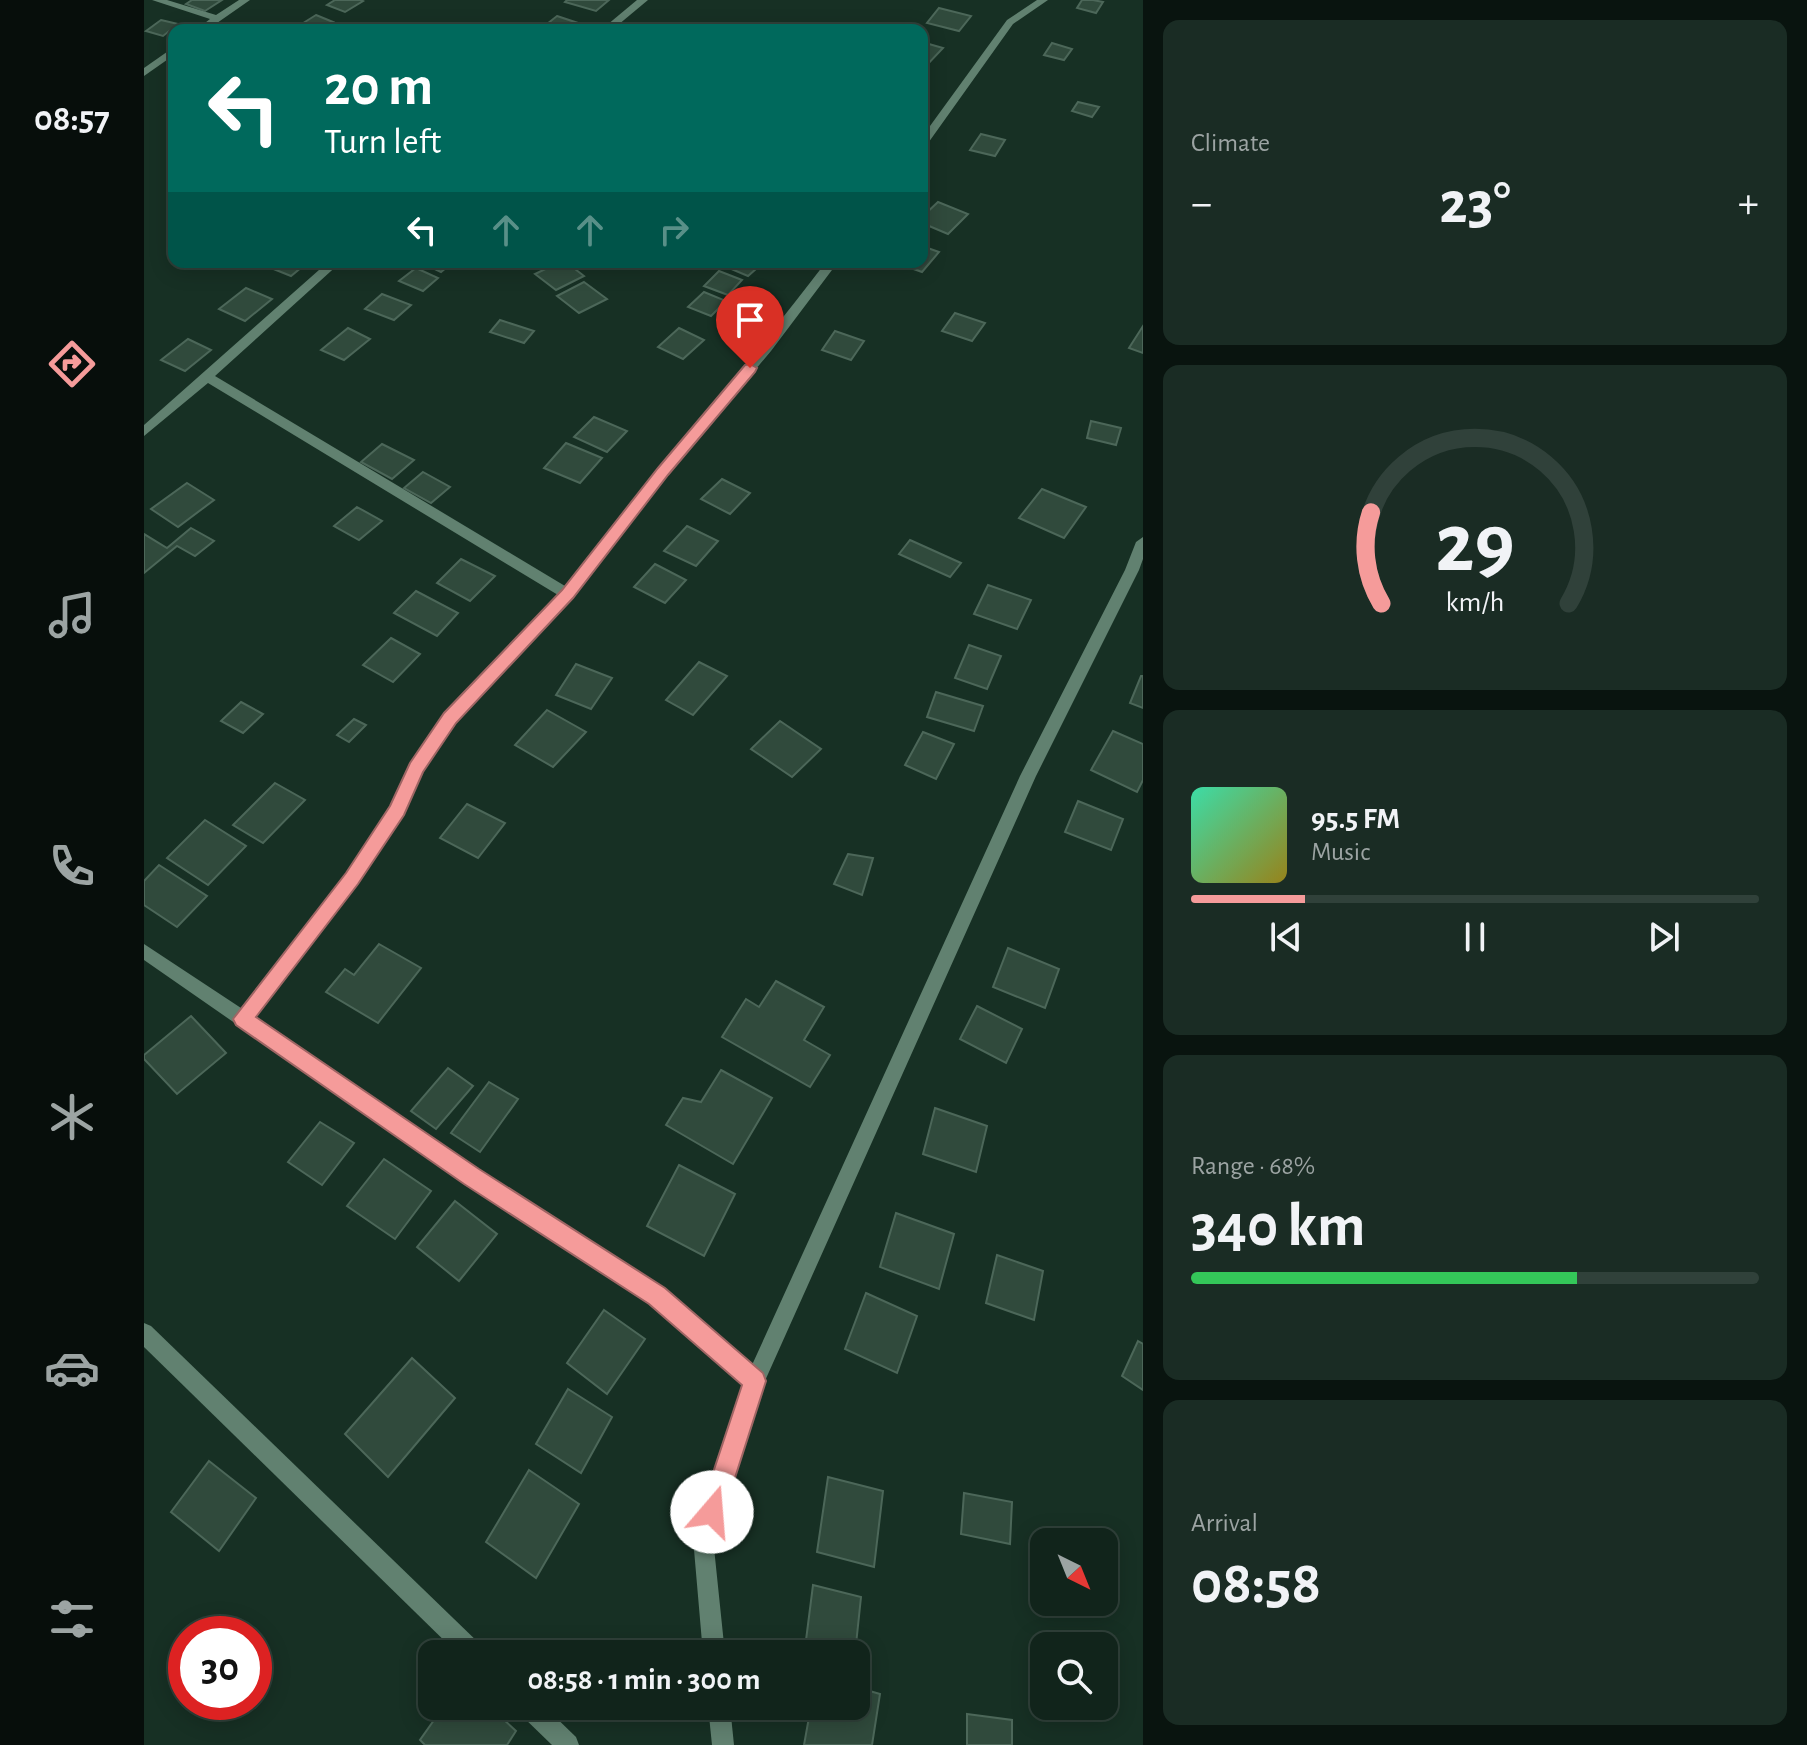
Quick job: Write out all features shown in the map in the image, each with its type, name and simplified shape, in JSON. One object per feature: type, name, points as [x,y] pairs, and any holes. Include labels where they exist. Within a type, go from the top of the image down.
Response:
[{"type":"street","points":[[157,0],[216,18]]},
{"type":"street","points":[[208,24],[245,0]]},
{"type":"street","points":[[613,24],[643,0]]},
{"type":"street","points":[[928,136],[1010,22],[1043,0]]},
{"type":"street","points":[[144,73],[168,55]]},
{"type":"street","points":[[144,432],[328,268]]},
{"type":"street","points":[[243,1019],[352,878],[397,810],[416,768],[450,718],[567,594],[663,471],[767,348],[827,268]]},
{"type":"street","points":[[208,377],[567,594]]},
{"type":"street","points":[[713,1640],[703,1538],[755,1381],[1028,776],[1132,570],[1143,542]]},
{"type":"street","points":[[144,951],[471,1177],[657,1296],[755,1381]]},
{"type":"street","points":[[144,1333],[460,1640]]},
{"type":"street","points":[[542,1720],[568,1745]]},
{"type":"street","points":[[720,1720],[723,1745]]},
{"type":"building","points":[[192,0],[222,0],[205,11],[186,4]]},
{"type":"building","points":[[335,0],[363,1],[345,12],[327,5]]},
{"type":"building","points":[[609,0],[596,11],[565,2]]},
{"type":"building","points":[[1082,0],[1103,2],[1096,13],[1077,8]]},
{"type":"building","points":[[939,8],[971,16],[959,31],[927,23]]},
{"type":"building","points":[[316,15],[333,22],[330,24],[302,24]]},
{"type":"building","points":[[557,16],[578,23],[577,24],[547,24]]},
{"type":"building","points":[[161,20],[178,24],[168,24],[168,32],[163,36],[146,31]]},
{"type":"building","points":[[1052,43],[1072,49],[1064,60],[1044,55]]},
{"type":"building","points":[[928,44],[943,48],[928,64]]},
{"type":"building","points":[[1078,102],[1099,107],[1092,117],[1072,111]]},
{"type":"building","points":[[981,134],[1005,140],[995,156],[970,150]]},
{"type":"building","points":[[938,202],[968,214],[948,234],[928,226],[928,211]]},
{"type":"building","points":[[928,248],[939,252],[928,265]]},
{"type":"building","points":[[271,268],[301,268],[291,276]]},
{"type":"building","points":[[416,268],[438,278],[423,291],[399,281]]},
{"type":"building","points":[[548,268],[574,268],[584,276],[556,290],[535,274]]},
{"type":"building","points":[[729,268],[757,268],[748,276]]},
{"type":"building","points":[[719,271],[742,280],[728,295],[704,286]]},
{"type":"building","points":[[584,282],[607,299],[579,313],[557,296]]},
{"type":"building","points":[[246,288],[272,299],[245,321],[219,309]]},
{"type":"building","points":[[704,292],[726,301],[711,316],[688,307]]},
{"type":"building","points":[[382,294],[411,305],[394,320],[365,309]]},
{"type":"building","points":[[955,313],[985,323],[972,341],[942,331]]},
{"type":"building","points":[[500,320],[534,331],[524,343],[490,332]]},
{"type":"building","points":[[1143,326],[1143,353],[1129,348]]},
{"type":"building","points":[[348,328],[370,339],[344,360],[321,350]]},
{"type":"building","points":[[679,328],[704,340],[683,359],[658,347]]},
{"type":"building","points":[[835,331],[864,341],[851,360],[822,350]]},
{"type":"building","points":[[188,339],[211,350],[185,371],[161,360]]},
{"type":"building","points":[[594,417],[627,431],[607,452],[574,437]]},
{"type":"building","points":[[1091,421],[1121,428],[1116,445],[1087,438]]},
{"type":"building","points":[[566,443],[602,458],[580,483],[544,468]]},
{"type":"building","points":[[382,444],[414,460],[392,479],[361,462]]},
{"type":"building","points":[[423,472],[450,487],[431,503],[404,488]]},
{"type":"building","points":[[722,479],[750,493],[730,514],[701,499]]},
{"type":"building","points":[[187,483],[214,500],[178,527],[151,509]]},
{"type":"building","points":[[1042,489],[1086,507],[1064,538],[1019,518]]},
{"type":"building","points":[[357,507],[382,521],[359,540],[334,526]]},
{"type":"building","points":[[687,526],[718,541],[696,566],[664,551]]},
{"type":"building","points":[[191,528],[214,541],[195,556],[177,546],[144,573],[144,534],[167,548]]},
{"type":"building","points":[[910,540],[961,563],[950,577],[899,554]]},
{"type":"building","points":[[461,559],[495,576],[470,601],[437,583]]},
{"type":"building","points":[[655,564],[686,580],[665,603],[634,587]]},
{"type":"building","points":[[988,585],[1031,600],[1017,629],[974,614]]},
{"type":"building","points":[[416,591],[458,613],[437,636],[394,613]]},
{"type":"building","points":[[391,638],[420,654],[393,682],[363,665]]},
{"type":"building","points":[[969,645],[1001,656],[987,689],[955,678]]},
{"type":"building","points":[[699,662],[727,676],[693,715],[666,700]]},
{"type":"building","points":[[576,664],[612,678],[591,709],[556,695]]},
{"type":"building","points":[[1143,676],[1143,708],[1130,703]]},
{"type":"building","points":[[936,692],[983,706],[974,731],[927,717]]},
{"type":"building","points":[[241,702],[263,714],[243,733],[221,721]]},
{"type":"building","points":[[547,710],[586,732],[553,767],[515,745]]},
{"type":"building","points":[[354,719],[366,725],[349,742],[337,735]]},
{"type":"building","points":[[780,721],[821,749],[792,777],[751,749]]},
{"type":"building","points":[[1113,731],[1143,744],[1143,780],[1137,792],[1091,770]]},
{"type":"building","points":[[923,732],[954,744],[936,779],[905,765]]},
{"type":"building","points":[[275,783],[305,800],[263,843],[233,825]]},
{"type":"building","points":[[1078,801],[1123,819],[1111,850],[1065,832]]},
{"type":"building","points":[[467,804],[505,823],[478,858],[440,838]]},
{"type":"building","points":[[205,820],[246,846],[208,885],[167,858]]},
{"type":"building","points":[[848,854],[873,858],[862,895],[834,884]]},
{"type":"building","points":[[159,865],[207,896],[177,927],[144,905],[144,881]]},
{"type":"building","points":[[379,944],[421,968],[378,1023],[326,992],[345,969],[354,975]]},
{"type":"building","points":[[1008,948],[1059,969],[1045,1008],[993,987]]},
{"type":"building","points":[[776,981],[824,1007],[804,1040],[830,1055],[810,1087],[722,1037],[746,999],[759,1007]]},
{"type":"building","points":[[977,1006],[1022,1029],[1006,1063],[960,1039]]},
{"type":"building","points":[[191,1016],[226,1053],[177,1094],[144,1059],[144,1055]]},
{"type":"building","points":[[448,1068],[473,1086],[436,1129],[411,1111]]},
{"type":"building","points":[[721,1070],[772,1098],[733,1164],[666,1125],[683,1098],[701,1102]]},
{"type":"building","points":[[489,1082],[518,1099],[480,1152],[451,1133]]},
{"type":"building","points":[[935,1108],[987,1126],[976,1172],[923,1154]]},
{"type":"building","points":[[320,1122],[354,1143],[322,1185],[288,1162]]},
{"type":"building","points":[[384,1159],[431,1191],[395,1239],[347,1206]]},
{"type":"building","points":[[679,1165],[735,1194],[704,1256],[647,1226]]},
{"type":"building","points":[[455,1201],[497,1234],[459,1281],[417,1247]]},
{"type":"building","points":[[896,1213],[954,1234],[939,1289],[880,1267]]},
{"type":"building","points":[[997,1255],[1043,1271],[1034,1320],[986,1303]]},
{"type":"building","points":[[866,1293],[917,1316],[897,1373],[845,1349]]},
{"type":"building","points":[[604,1310],[645,1339],[607,1394],[567,1363]]},
{"type":"building","points":[[1138,1341],[1143,1344],[1143,1390],[1122,1376]]},
{"type":"building","points":[[412,1358],[455,1398],[388,1477],[345,1434]]},
{"type":"building","points":[[568,1389],[612,1417],[581,1473],[536,1444]]},
{"type":"building","points":[[209,1461],[256,1498],[219,1551],[171,1512]]},
{"type":"building","points":[[529,1470],[579,1504],[536,1578],[486,1542]]},
{"type":"building","points":[[828,1477],[883,1491],[874,1567],[817,1552]]},
{"type":"building","points":[[964,1493],[1012,1502],[1010,1544],[961,1534]]},
{"type":"building","points":[[813,1585],[861,1597],[856,1640],[806,1640]]},
{"type":"building","points":[[870,1691],[880,1694],[872,1745],[804,1745],[808,1720],[870,1720]]},
{"type":"building","points":[[967,1714],[1012,1720],[1012,1745],[967,1745]]},
{"type":"building","points":[[434,1720],[504,1720],[516,1731],[507,1745],[425,1745],[420,1740]]},
{"type":"route","points":[[712,1512],[755,1381],[657,1296],[471,1177],[243,1019],[352,878],[397,810],[416,768],[450,718],[567,594],[663,471],[750,368]]}]
